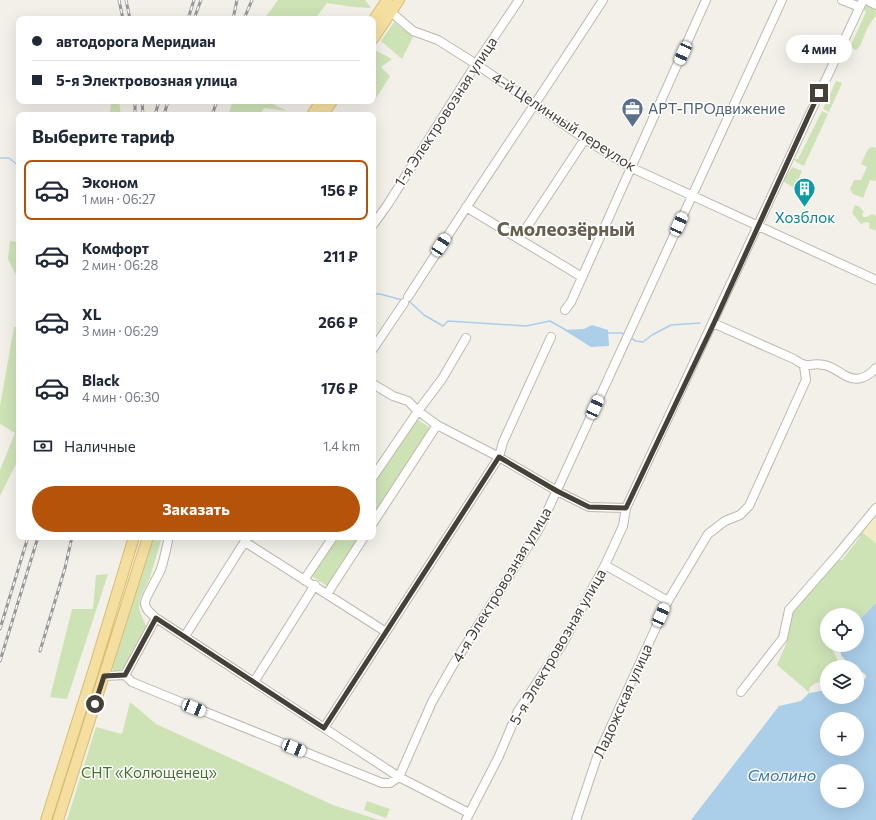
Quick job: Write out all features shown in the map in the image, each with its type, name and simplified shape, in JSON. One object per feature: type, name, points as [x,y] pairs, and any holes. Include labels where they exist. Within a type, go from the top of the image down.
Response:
[{"type":"main road","points":[[376,16],[387,0]]},
{"type":"main road","points":[[376,34],[400,0]]},
{"type":"main road","points":[[46,820],[133,540]]},
{"type":"main road","points":[[58,820],[147,540]]},
{"type":"main road","points":[[93,672],[104,676]]},
{"type":"street","name":"1-я Электровозная улица","points":[[376,221],[476,64],[519,0]]},
{"type":"street","points":[[376,345],[603,0]]},
{"type":"street","points":[[565,310],[571,302],[632,168],[706,0]]},
{"type":"street","name":"4-я Электровозная улица","points":[[399,777],[432,702],[453,665],[540,527],[782,0]]},
{"type":"street","points":[[842,0],[876,5]]},
{"type":"street","name":"5-я Электровозная улица","points":[[467,817],[499,756],[518,711],[562,645],[605,565],[623,526],[626,508],[714,323],[863,2]]},
{"type":"street","name":"4-й Целинный переулок","points":[[391,12],[412,31],[438,40],[476,64],[585,139],[632,168],[876,280]]},
{"type":"street","points":[[519,240],[585,139]]},
{"type":"street","points":[[466,206],[519,240],[582,277]]},
{"type":"street","points":[[714,323],[794,359],[804,366],[823,364],[831,366],[847,377],[861,378],[869,375],[876,368]]},
{"type":"street","points":[[324,728],[499,457],[503,442],[551,337]]},
{"type":"street","points":[[376,473],[442,379],[466,338]]},
{"type":"street","name":"Ладожская улица","points":[[576,820],[597,757],[668,601],[708,534],[725,521],[740,515],[749,506],[806,380],[804,366]]},
{"type":"street","points":[[376,386],[393,396],[408,401],[418,411],[437,425],[499,457],[557,491],[589,507],[626,508]]},
{"type":"street","points":[[376,518],[437,425]]},
{"type":"street","points":[[741,692],[782,638],[789,610],[876,508]]},
{"type":"street","points":[[168,540],[161,568],[150,593],[146,597],[145,603],[146,608],[156,618],[399,777],[467,817]]},
{"type":"street","points":[[185,636],[245,540]]},
{"type":"street","points":[[247,540],[304,580],[386,632]]},
{"type":"street","points":[[304,580],[330,540]]},
{"type":"street","points":[[327,594],[362,540]]},
{"type":"street","points":[[605,565],[668,601]]},
{"type":"street","points":[[254,682],[314,586]]},
{"type":"street","points":[[125,675],[156,618]]},
{"type":"street","points":[[104,676],[125,675],[132,682],[382,783],[390,783],[399,777]]},
{"type":"green space","points":[[278,0],[365,0],[371,8],[327,3],[317,16],[266,16]]},
{"type":"green space","points":[[865,5],[876,8],[876,15],[868,27],[860,46],[856,50],[850,47],[866,12],[863,9]]},
{"type":"green space","points":[[394,22],[413,37],[402,59],[381,41]]},
{"type":"green space","points":[[376,51],[392,59],[381,67],[390,76],[376,98]]},
{"type":"green space","points":[[836,81],[842,83],[829,112],[823,109]]},
{"type":"green space","points":[[111,104],[119,104],[121,112],[110,112]]},
{"type":"green space","points":[[232,104],[273,104],[287,111],[264,108],[262,112],[229,112]]},
{"type":"green space","points":[[822,111],[828,114],[804,166],[796,162],[794,159],[798,159]]},
{"type":"green space","points":[[872,147],[876,148],[876,181],[870,180],[863,198],[853,194],[850,189],[854,180],[861,180],[867,167],[861,164],[868,149]]},
{"type":"green space","points":[[792,167],[802,171],[794,188],[783,181]]},
{"type":"green space","points":[[855,205],[860,207],[864,212],[862,214],[863,217],[867,217],[872,214],[876,216],[876,231],[869,228],[870,223],[866,222],[861,224],[852,213]]},
{"type":"green space","points":[[10,241],[16,242],[16,275],[8,259]]},
{"type":"green space","points":[[14,327],[16,327],[16,464],[0,496],[0,470],[15,433],[0,424],[0,406]]},
{"type":"green space","points":[[415,418],[432,429],[376,513],[376,477]]},
{"type":"green space","points":[[861,531],[876,543],[876,603],[864,615],[864,608],[820,608],[820,652],[834,652],[838,660],[820,660],[820,682],[810,687],[809,693],[777,665],[786,644],[791,613],[834,561],[842,560],[859,538]]},
{"type":"green space","points":[[151,540],[161,540],[150,577],[140,599],[139,609],[146,626],[125,667],[116,673],[111,667]]},
{"type":"green space","points":[[334,540],[358,540],[327,586],[310,575]]},
{"type":"green space","points":[[108,574],[67,699],[50,697],[72,609],[93,609],[96,575]]},
{"type":"green space","name":"СНТ «Колющенец»","points":[[130,702],[156,724],[333,805],[379,820],[67,820],[96,727],[122,734]]},
{"type":"green space","points":[[367,801],[390,809],[386,818],[364,810]]},
{"type":"sand","points":[[876,512],[876,543],[861,531]]},
{"type":"water","points":[[592,325],[608,330],[609,346],[591,347],[564,330],[584,329]]},
{"type":"water","name":"Смолино","points":[[876,603],[876,820],[691,820],[779,706],[801,701],[809,693],[820,691],[820,704],[864,704],[864,679],[866,678],[866,675],[864,674],[864,660],[845,660],[840,652],[864,652],[864,615]]},
{"type":"waterway","points":[[0,158],[9,158],[16,164]]},
{"type":"waterway","points":[[376,294],[402,300]]},
{"type":"waterway","points":[[406,301],[410,302],[424,315],[443,326],[448,321],[526,326],[550,321],[566,330]]},
{"type":"waterway","points":[[629,337],[636,341],[643,342],[652,335],[671,325],[700,323]]},
{"type":"waterway","points":[[607,333],[624,334]]},
{"type":"railway","points":[[119,0],[122,16]]},
{"type":"railway","points":[[126,0],[129,16]]},
{"type":"railway","points":[[189,16],[194,0]]},
{"type":"railway","points":[[195,16],[201,0]]},
{"type":"railway","points":[[234,16],[237,0]]},
{"type":"railway","points":[[245,16],[252,0]]},
{"type":"railway","points":[[135,104],[135,112]]},
{"type":"railway","points":[[142,104],[143,112]]},
{"type":"railway","points":[[156,112],[158,104]]},
{"type":"railway","points":[[165,112],[167,104]]},
{"type":"railway","points":[[213,112],[216,104]]},
{"type":"railway","points":[[0,629],[27,540]]},
{"type":"railway","points":[[0,661],[37,540]]},
{"type":"railway","points":[[40,651],[65,568],[71,540]]},
{"type":"place","name":"АРТ-ПРОдвижение","points":[[632,128]]},
{"type":"place","name":"Хозблок","points":[[805,208]]},
{"type":"district","name":"Смолеозёрный","points":[[566,229]]},
{"type":"route","points":[[95,704],[104,676],[125,675],[156,618],[324,728],[499,457],[557,491],[589,507],[626,508],[714,323],[819,93]]}]
